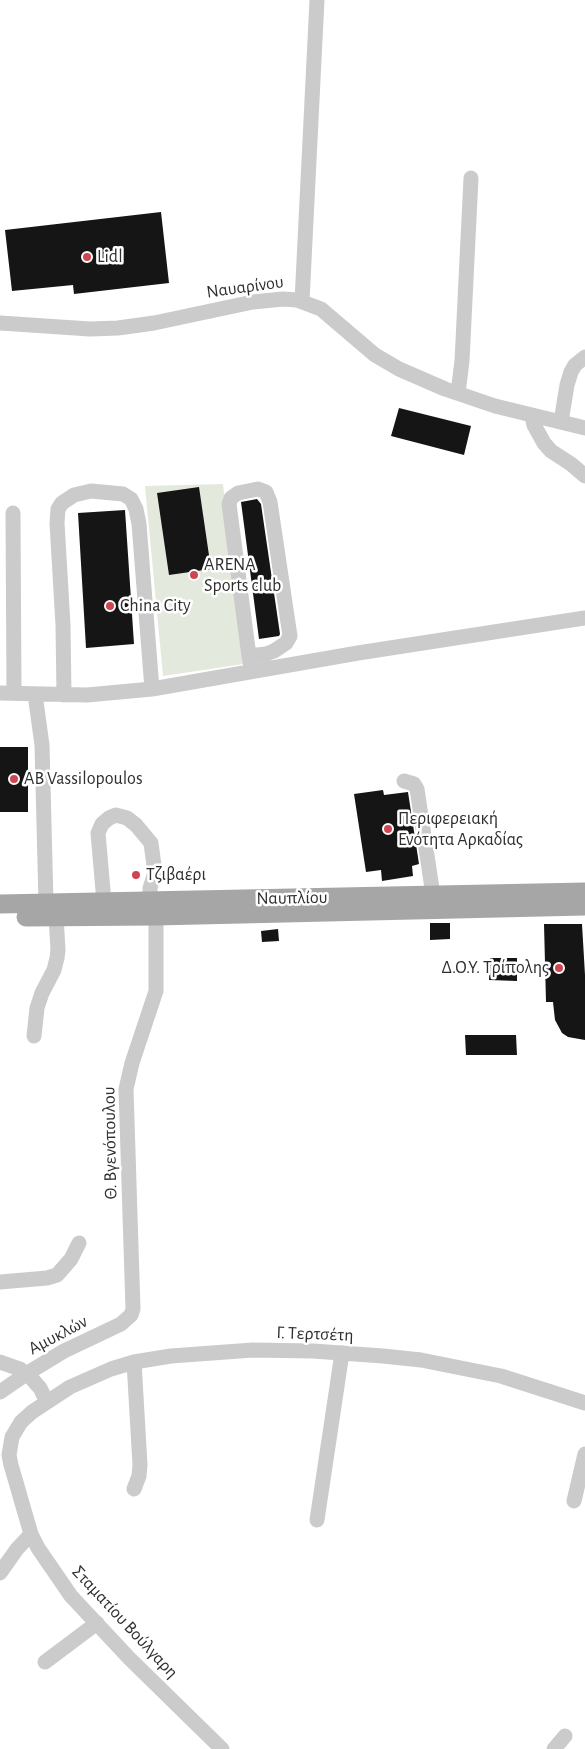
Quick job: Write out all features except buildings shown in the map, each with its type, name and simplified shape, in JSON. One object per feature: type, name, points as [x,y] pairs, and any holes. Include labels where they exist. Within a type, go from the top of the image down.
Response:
[{"type":"main road","name":"Ναυπλίου","points":[[0,904],[51,910],[153,908],[433,895],[585,892]]},
{"type":"main road","name":"Ναυπλίου","points":[[0,917],[104,902],[153,908],[243,913],[585,906]]},
{"type":"street","points":[[302,301],[316,0]]},
{"type":"street","points":[[458,393],[462,361],[471,178]]},
{"type":"street","name":"Ναυαρίνου","points":[[0,323],[90,329],[118,328],[154,323],[253,302],[283,298],[302,301],[325,312],[387,363],[458,393],[532,416],[585,428]]},
{"type":"street","points":[[561,422],[571,372],[575,365],[585,357]]},
{"type":"street","points":[[532,416],[534,425],[544,443],[585,476]]},
{"type":"street","points":[[249,656],[274,651],[286,643],[290,636],[270,502],[266,492],[258,489],[238,493],[231,498],[229,504],[249,656],[252,671]]},
{"type":"street","points":[[64,695],[58,508],[74,495],[91,491],[123,494],[131,499],[136,509],[139,524],[152,689]]},
{"type":"street","points":[[13,513],[7,693],[108,694],[152,689],[358,653],[585,618]]},
{"type":"street","points":[[34,1036],[37,1008],[42,993],[54,970],[58,950],[51,910],[42,745],[35,694]]},
{"type":"street","points":[[404,781],[414,784],[417,789],[433,895]]},
{"type":"street","name":"Θ. Βγενόπουλου","points":[[104,902],[98,833],[102,824],[116,815],[132,821],[151,844],[155,873],[150,888],[153,908],[156,991],[132,1063],[126,1089],[133,1309],[131,1315]]},
{"type":"street","points":[[0,1282],[47,1278],[57,1274],[71,1259],[80,1243]]},
{"type":"street","name":"Αμυκλών","points":[[0,1362],[13,1366],[26,1374],[64,1351],[121,1324],[131,1315]]},
{"type":"street","name":"Γ. Τερτσέτη","points":[[47,1402],[87,1379],[111,1368],[134,1362],[171,1356],[253,1350],[383,1356],[459,1367],[501,1376],[585,1403]]},
{"type":"street","points":[[316,1520],[342,1353]]},
{"type":"street","points":[[134,1362],[140,1465],[139,1476],[134,1489]]},
{"type":"street","points":[[0,1392],[26,1374],[36,1383],[47,1402]]},
{"type":"street","name":"Σταματίου Βούλγαρη","points":[[47,1402],[21,1422],[12,1437],[10,1447],[15,1483],[32,1534],[51,1568],[71,1596],[129,1658],[222,1749]]},
{"type":"street","points":[[574,1501],[585,1454]]},
{"type":"street","points":[[0,1573],[17,1549],[32,1534]]},
{"type":"street","points":[[45,1662],[97,1623]]},
{"type":"street","points":[[554,1749],[565,1736]]},
{"type":"shaded area","name":"ARENA Sports club","points":[[223,484],[244,664],[163,676],[145,486]]},
{"type":"place","name":"Lidl","points":[[87,257]]},
{"type":"place","name":"ARENA Sports club","points":[[194,575]]},
{"type":"place","name":"China City","points":[[110,606]]},
{"type":"place","name":"AB Vassilopoulos","points":[[14,779]]},
{"type":"place","name":"Περιφερειακή Ενότητα Αρκαδίας","points":[[388,829]]},
{"type":"place","name":"Τζιβαέρι","points":[[136,875]]},
{"type":"place","name":"Δ.Ο.Υ. Τρίπολης","points":[[559,968]]}]
